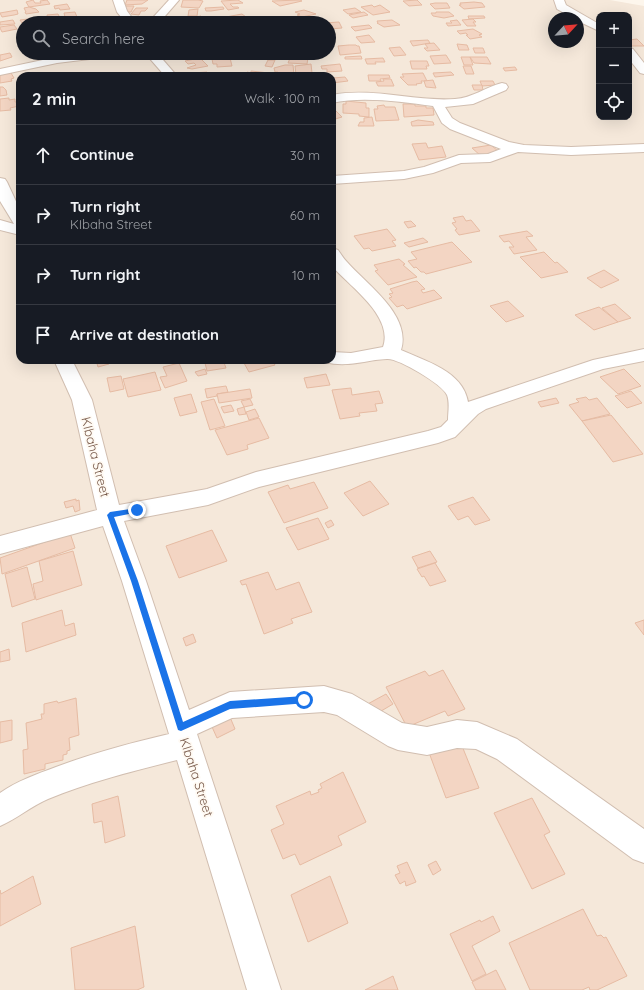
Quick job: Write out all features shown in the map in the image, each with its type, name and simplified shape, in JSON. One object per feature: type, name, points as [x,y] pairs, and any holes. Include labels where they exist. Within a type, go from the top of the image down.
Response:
[{"type":"street","points":[[118,0],[125,16]]},
{"type":"street","points":[[159,16],[174,0]]},
{"type":"street","points":[[559,0],[562,7],[596,26]]},
{"type":"street","points":[[632,55],[644,71]]},
{"type":"street","points":[[0,72],[56,60]]},
{"type":"street","points":[[157,60],[168,72]]},
{"type":"street","points":[[336,98],[395,98],[436,103],[455,103],[469,101],[502,87]]},
{"type":"street","points":[[436,103],[447,120],[455,126],[497,144],[516,148],[571,151],[644,148]]},
{"type":"street","points":[[336,180],[404,175],[434,168],[459,159],[490,158],[516,148]]},
{"type":"street","points":[[0,182],[15,201]]},
{"type":"street","points":[[0,225],[16,229]]},
{"type":"street","points":[[336,259],[363,287],[386,316],[392,328],[395,341],[391,352]]},
{"type":"street","points":[[336,358],[351,358],[391,352],[438,376],[448,383],[454,390],[458,399],[458,421]]},
{"type":"street","points":[[0,545],[110,515],[208,496],[256,480],[431,438],[448,432],[471,409],[495,398],[600,364],[644,354]]},
{"type":"street","name":"KIbaha Street","points":[[65,364],[82,400],[110,515],[134,581],[184,735],[264,990]]},
{"type":"street","points":[[0,811],[11,801],[38,788],[184,735],[230,705],[324,699],[342,703],[398,736],[427,741],[456,734],[477,736],[506,749],[644,848]]},
{"type":"shaded area","points":[[0,0],[610,0],[644,6],[644,990],[0,990]]},
{"type":"building","points":[[33,0],[35,3],[41,3],[40,1],[47,0],[50,4],[29,7],[26,2]]},
{"type":"building","points":[[127,0],[148,0],[142,4],[125,5]]},
{"type":"building","points":[[183,0],[203,1],[199,8],[181,7]]},
{"type":"building","points":[[238,0],[243,3],[230,4],[233,7],[239,8],[228,10],[221,1]]},
{"type":"building","points":[[417,0],[422,5],[409,6],[403,1]]},
{"type":"building","points":[[272,1],[302,1],[280,6]]},
{"type":"building","points":[[447,3],[450,8],[435,9],[430,4]]},
{"type":"building","points":[[460,3],[482,3],[485,7],[464,9],[459,5],[461,5]]},
{"type":"building","points":[[67,4],[70,9],[60,10],[59,8],[55,9],[54,6]]},
{"type":"building","points":[[372,5],[374,7],[380,5],[390,12],[373,15],[361,7]]},
{"type":"building","points":[[126,6],[134,6],[131,12],[123,12]]},
{"type":"building","points":[[29,7],[36,9],[39,12],[26,14],[24,8]]},
{"type":"building","points":[[223,7],[224,9],[211,11],[206,11],[205,8]]},
{"type":"building","points":[[136,8],[148,8],[145,11],[141,11],[139,15],[131,14]]},
{"type":"building","points":[[355,8],[361,12],[348,14],[343,10]]},
{"type":"building","points":[[198,9],[197,16],[188,16],[189,10]]},
{"type":"building","points":[[17,10],[18,14],[14,15],[2,17],[0,13]]},
{"type":"building","points":[[304,10],[316,14],[300,16],[297,15],[300,14],[295,12]]},
{"type":"building","points":[[75,12],[77,16],[65,16],[64,13]]},
{"type":"building","points":[[364,12],[368,15],[353,18],[349,15]]},
{"type":"building","points":[[449,12],[454,16],[444,18],[433,16],[431,13]]},
{"type":"building","points":[[58,14],[59,16],[47,16]]},
{"type":"building","points":[[242,14],[245,16],[231,16]]},
{"type":"building","points":[[468,16],[484,16],[485,18],[469,19]]},
{"type":"building","points":[[473,19],[476,22],[473,22],[476,26],[467,26],[462,20]]},
{"type":"building","points":[[13,20],[15,24],[0,25],[0,22]]},
{"type":"building","points":[[392,20],[400,25],[384,27],[377,23],[377,21]]},
{"type":"building","points":[[457,20],[461,25],[448,26],[446,23],[452,23],[450,21]]},
{"type":"building","points":[[336,22],[339,22],[342,28],[336,28]]},
{"type":"building","points":[[14,25],[16,29],[2,32],[0,27]]},
{"type":"building","points":[[369,25],[372,28],[355,31],[351,27]]},
{"type":"building","points":[[473,29],[482,34],[479,35],[482,37],[470,39],[466,33],[460,34],[457,31]]},
{"type":"building","points":[[369,35],[375,42],[361,43],[356,37]]},
{"type":"building","points":[[637,39],[644,46],[632,46],[632,40]]},
{"type":"building","points":[[428,40],[430,43],[413,46],[410,41]]},
{"type":"building","points":[[434,43],[440,50],[427,51],[424,48],[428,48],[425,44]]},
{"type":"building","points":[[457,44],[467,45],[469,50],[459,50]]},
{"type":"building","points":[[338,46],[359,46],[361,53],[340,55]]},
{"type":"building","points":[[400,47],[406,55],[394,56],[389,48]]},
{"type":"building","points":[[473,48],[483,48],[485,53],[475,53]]},
{"type":"building","points":[[10,53],[12,57],[0,61],[0,55]]},
{"type":"building","points":[[446,55],[451,63],[434,64],[430,56]]},
{"type":"building","points":[[361,56],[362,59],[345,59],[345,57]]},
{"type":"building","points":[[461,57],[470,57],[473,65],[464,65]]},
{"type":"building","points":[[470,57],[487,57],[491,64],[474,63]]},
{"type":"building","points":[[383,58],[385,62],[375,62],[376,64],[367,64],[365,59]]},
{"type":"building","points":[[202,60],[208,66],[192,69],[187,68],[196,65],[194,63],[188,64],[185,61]]},
{"type":"building","points":[[212,60],[230,60],[232,66],[217,67],[217,64],[213,64]]},
{"type":"building","points":[[268,60],[275,60],[272,67],[265,66]]},
{"type":"building","points":[[289,60],[308,60],[307,64],[288,63]]},
{"type":"building","points":[[410,61],[427,61],[429,66],[426,66],[427,69],[412,69]]},
{"type":"building","points":[[311,64],[312,72],[296,72],[295,66]]},
{"type":"building","points":[[340,64],[342,71],[327,72],[327,69],[322,69],[321,66]]},
{"type":"building","points":[[285,65],[293,65],[294,72],[275,72],[274,68]]},
{"type":"building","points":[[463,66],[471,66],[474,74],[466,74]]},
{"type":"building","points":[[515,67],[517,70],[505,71],[503,68]]},
{"type":"building","points":[[451,72],[454,75],[435,77],[433,73]]},
{"type":"building","points":[[11,73],[14,78],[11,79],[12,81],[0,83],[0,74]]},
{"type":"building","points":[[423,73],[427,81],[421,81],[422,83],[416,84],[417,85],[408,85],[400,77],[404,77],[402,74]]},
{"type":"building","points":[[368,75],[389,75],[390,78],[380,79],[381,81],[369,81]]},
{"type":"building","points":[[345,77],[348,81],[336,82],[336,78]]},
{"type":"building","points":[[383,79],[391,79],[394,86],[378,86],[376,82],[384,81]]},
{"type":"building","points":[[433,80],[436,88],[426,87],[424,81]]},
{"type":"building","points":[[480,81],[493,81],[495,85],[482,86]]},
{"type":"building","points":[[472,85],[482,85],[483,90],[474,90]]},
{"type":"building","points":[[0,87],[3,87],[6,90],[7,95],[0,96]]},
{"type":"building","points":[[0,99],[15,99],[16,107],[10,108],[11,110],[0,111]]},
{"type":"building","points":[[346,101],[366,103],[366,108],[369,108],[369,117],[359,116],[359,114],[343,113],[343,104],[346,104]]},
{"type":"building","points":[[403,104],[415,104],[415,106],[426,106],[426,108],[433,108],[434,115],[404,117]]},
{"type":"building","points":[[384,105],[385,107],[395,107],[399,120],[376,121],[374,109],[378,109],[377,106]]},
{"type":"building","points":[[336,111],[342,117],[336,119]]},
{"type":"building","points":[[372,117],[374,126],[358,126],[360,122],[364,122],[364,118]]},
{"type":"building","points":[[418,120],[433,122],[434,125],[412,126],[411,122]]},
{"type":"building","points":[[426,143],[428,148],[442,146],[446,157],[419,160],[412,144]]},
{"type":"building","points":[[491,145],[499,152],[481,156],[472,148]]},
{"type":"building","points":[[463,216],[466,221],[471,220],[480,231],[459,235],[455,230],[457,229],[452,223],[456,222],[453,218]]},
{"type":"building","points":[[411,221],[416,226],[408,228],[404,222]]},
{"type":"building","points":[[387,229],[396,240],[392,241],[396,246],[372,251],[369,248],[364,249],[354,236]]},
{"type":"building","points":[[527,231],[533,236],[526,237],[537,250],[514,254],[509,247],[514,247],[509,241],[504,242],[499,236]]},
{"type":"building","points":[[423,238],[428,242],[409,247],[404,243]]},
{"type":"building","points":[[452,242],[472,262],[426,274],[421,272],[416,267],[414,268],[408,261],[417,259],[411,252]]},
{"type":"building","points":[[544,252],[555,263],[557,262],[568,272],[541,278],[520,257]]},
{"type":"building","points":[[399,259],[405,264],[403,265],[417,277],[388,285],[375,271],[378,270],[374,265]]},
{"type":"building","points":[[604,270],[619,280],[601,288],[587,278]]},
{"type":"building","points":[[417,281],[425,289],[421,290],[423,293],[434,290],[442,298],[407,309],[403,305],[397,307],[389,298],[392,297],[389,294],[393,293],[390,289]]},
{"type":"building","points":[[508,301],[524,316],[506,322],[490,306]]},
{"type":"building","points":[[615,304],[631,318],[618,322],[602,308]]},
{"type":"building","points":[[599,307],[618,322],[594,330],[575,315]]},
{"type":"building","points":[[97,364],[109,364],[98,367]]},
{"type":"building","points":[[179,364],[187,381],[165,388],[160,377],[167,376],[163,367]]},
{"type":"building","points":[[205,364],[224,364],[226,368],[207,371]]},
{"type":"building","points":[[245,364],[275,365],[249,372]]},
{"type":"building","points":[[205,369],[207,374],[198,376],[195,372]]},
{"type":"building","points":[[624,369],[641,386],[618,394],[600,377]]},
{"type":"building","points":[[155,372],[161,390],[128,397],[123,379]]},
{"type":"building","points":[[326,374],[330,385],[307,388],[304,378]]},
{"type":"building","points":[[121,376],[124,389],[110,392],[107,378]]},
{"type":"building","points":[[226,386],[228,392],[207,398],[205,389]]},
{"type":"building","points":[[351,388],[352,395],[379,391],[383,403],[375,404],[377,411],[359,413],[360,416],[340,419],[332,390]]},
{"type":"building","points":[[250,389],[252,398],[219,403],[217,394]]},
{"type":"building","points":[[631,391],[642,403],[627,408],[615,396]]},
{"type":"building","points":[[191,394],[197,412],[180,416],[174,398]]},
{"type":"building","points":[[586,397],[589,400],[597,398],[610,414],[582,421],[569,405],[579,402],[576,399]]},
{"type":"building","points":[[556,398],[559,403],[541,407],[538,402]]},
{"type":"building","points":[[214,399],[225,426],[210,430],[201,402]]},
{"type":"building","points":[[250,399],[253,405],[244,407],[241,401]]},
{"type":"building","points":[[231,405],[234,411],[224,413],[221,407]]},
{"type":"building","points":[[244,407],[246,414],[239,415],[237,409]]},
{"type":"building","points":[[255,409],[259,417],[249,420],[246,412]]},
{"type":"building","points":[[611,415],[643,454],[613,462],[582,421]]},
{"type":"building","points":[[259,418],[269,438],[247,445],[248,449],[227,455],[215,430]]},
{"type":"building","points":[[370,481],[389,504],[363,516],[344,493]]},
{"type":"building","points":[[314,482],[328,508],[284,523],[268,492],[288,485],[290,489]]},
{"type":"building","points":[[473,497],[490,520],[475,525],[468,516],[458,520],[448,506]]},
{"type":"building","points":[[76,499],[76,501],[79,500],[80,510],[75,512],[73,506],[66,508],[64,502]]},
{"type":"building","points":[[318,518],[329,539],[298,550],[286,528]]},
{"type":"building","points":[[331,520],[334,525],[328,528],[325,523]]},
{"type":"building","points":[[212,530],[227,561],[179,578],[166,546]]},
{"type":"building","points":[[70,533],[75,548],[2,574],[0,558]]},
{"type":"building","points":[[73,551],[82,585],[36,600],[33,584],[43,581],[39,561]]},
{"type":"building","points":[[430,551],[437,562],[418,568],[412,557]]},
{"type":"building","points":[[435,563],[446,581],[430,586],[424,576],[422,577],[417,569]]},
{"type":"building","points":[[27,567],[35,599],[12,607],[5,574]]},
{"type":"building","points":[[268,572],[276,590],[299,582],[312,612],[291,619],[293,623],[264,634],[246,584],[242,585],[240,581]]},
{"type":"building","points":[[62,610],[65,626],[74,623],[76,635],[26,652],[22,623]]},
{"type":"building","points":[[644,620],[644,635],[635,623]]},
{"type":"building","points":[[193,634],[196,642],[186,646],[183,638]]},
{"type":"building","points":[[9,649],[10,660],[0,662],[0,652]]},
{"type":"building","points":[[443,670],[465,709],[448,716],[445,711],[407,727],[386,687],[425,671],[429,676]]},
{"type":"building","points":[[386,694],[393,704],[371,717],[364,706]]},
{"type":"building","points":[[76,698],[79,735],[69,738],[70,750],[67,751],[67,754],[63,755],[63,760],[45,764],[45,769],[24,774],[23,750],[28,749],[26,723],[42,719],[41,714],[44,714],[44,704],[57,701],[58,703]]},
{"type":"building","points":[[227,710],[235,729],[217,738],[208,718]]},
{"type":"building","points":[[12,720],[12,740],[0,743],[0,722]]},
{"type":"building","points":[[460,741],[479,788],[446,798],[428,750]]},
{"type":"building","points":[[343,772],[366,822],[338,836],[342,845],[300,865],[295,854],[283,859],[271,830],[284,824],[276,806],[310,791],[311,795],[319,792],[318,790],[322,788],[320,784]]},
{"type":"building","points":[[118,796],[125,836],[105,843],[102,821],[94,823],[92,804]]},
{"type":"building","points":[[532,798],[550,832],[544,835],[565,874],[532,889],[494,813]]},
{"type":"building","points":[[436,861],[441,870],[433,875],[428,865]]},
{"type":"building","points":[[407,862],[416,882],[406,886],[405,881],[400,884],[395,875],[400,873],[397,866]]},
{"type":"building","points":[[33,876],[41,904],[0,926],[0,890],[1,894]]},
{"type":"building","points":[[330,876],[348,923],[308,942],[291,895]]},
{"type":"building","points":[[583,909],[597,936],[601,935],[604,938],[606,937],[627,976],[597,990],[590,990],[589,987],[582,990],[530,990],[509,943]]},
{"type":"building","points":[[493,916],[500,931],[472,946],[486,974],[472,981],[450,934],[480,920],[481,922]]},
{"type":"building","points":[[135,926],[144,987],[137,990],[75,990],[71,948]]},
{"type":"building","points":[[496,970],[506,990],[476,990],[472,982]]},
{"type":"building","points":[[393,976],[398,990],[365,990]]},
{"type":"route","points":[[137,510],[110,515],[134,581],[181,727],[230,705],[304,700]]}]
